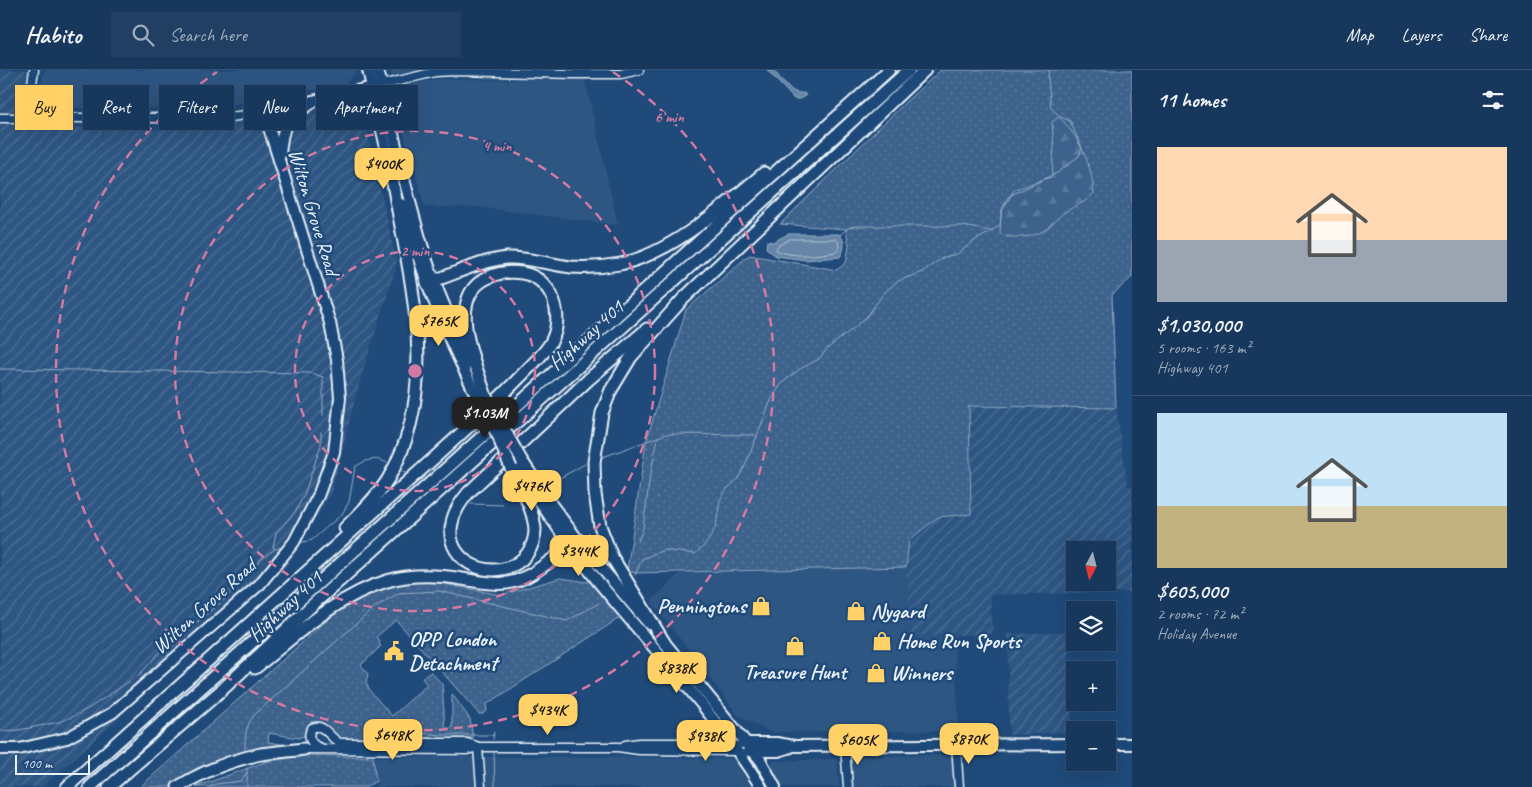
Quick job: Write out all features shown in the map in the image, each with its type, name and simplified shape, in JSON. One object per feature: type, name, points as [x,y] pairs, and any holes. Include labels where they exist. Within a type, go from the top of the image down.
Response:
[{"type":"highway","name":"Highway 401","points":[[90,787],[889,70]]},
{"type":"highway","name":"Highway 401","points":[[109,787],[224,688],[308,609],[909,70]]},
{"type":"highway","points":[[500,441],[516,464],[535,529],[534,540],[530,550],[522,559],[509,568],[497,571],[477,568],[469,564],[452,542],[451,524],[457,508],[468,493],[589,380],[682,299],[925,70]]},
{"type":"highway","points":[[431,282],[476,266],[508,258],[571,267],[596,267],[622,263],[642,257],[687,233],[727,204],[773,165],[793,155]]},
{"type":"highway","points":[[290,588],[300,572],[366,508],[388,480],[406,442],[414,408],[419,363],[417,328],[391,171]]},
{"type":"highway","points":[[67,787],[290,588],[504,393],[551,343],[557,328],[557,311],[551,294],[543,282],[529,274],[508,271],[494,274],[482,280],[472,291],[466,304],[464,320],[482,397]]},
{"type":"highway","points":[[664,642],[612,557],[600,526],[595,494],[594,462],[602,414],[611,390],[631,357],[682,299]]},
{"type":"highway","points":[[224,688],[238,682],[306,627],[346,598],[387,581],[431,576],[490,584],[508,583],[526,577],[574,543]]},
{"type":"highway","points":[[178,787],[191,778],[236,761],[261,754],[304,750]]},
{"type":"main road","points":[[368,70],[376,85]]},
{"type":"main road","points":[[376,85],[378,70]]},
{"type":"main road","points":[[279,163],[284,127],[292,118],[316,101]]},
{"type":"main road","name":"Wilton Grove Road","points":[[0,748],[19,749],[67,738],[112,713],[260,584],[294,542],[318,496],[334,452],[340,398],[337,360],[330,323],[269,130]]},
{"type":"main road","points":[[384,130],[391,171],[431,282],[447,314],[500,441]]},
{"type":"main road","points":[[389,130],[431,282]]},
{"type":"main road","points":[[482,397],[516,464],[551,504],[596,579],[742,748],[761,761],[775,787]]},
{"type":"main road","points":[[574,543],[664,642],[771,787]]},
{"type":"main road","points":[[742,748],[777,743],[794,746],[1066,744]]},
{"type":"main road","points":[[1116,744],[1132,744]]},
{"type":"main road","points":[[742,748],[761,787]]},
{"type":"street","points":[[32,85],[34,70]]},
{"type":"street","points":[[380,85],[435,72],[621,74],[639,70]]},
{"type":"street","points":[[73,118],[225,118],[244,115]]},
{"type":"street","points":[[0,118],[15,118]]},
{"type":"street","points":[[324,749],[315,746],[311,742],[309,737],[312,728],[322,727],[330,737],[340,743],[467,744],[478,747]]},
{"type":"street","points":[[304,750],[467,750],[478,747],[618,747],[639,743],[742,748]]},
{"type":"street","points":[[956,744],[959,787]]},
{"type":"street","points":[[846,745],[848,787]]},
{"type":"street","points":[[478,747],[481,787]]},
{"type":"shaded area","points":[[0,70],[29,70],[26,85],[15,85],[15,130],[73,130],[73,127],[83,127],[83,130],[234,130],[234,122],[244,121],[244,130],[306,130],[306,113],[316,111],[316,130],[367,130],[397,264],[360,381],[331,493],[284,570],[42,787],[0,787]]},
{"type":"shaded area","points":[[45,70],[358,70],[344,85],[316,85],[316,90],[306,92],[306,85],[244,85],[244,102],[234,104],[234,85],[159,85],[159,108],[149,108],[149,85],[83,85],[83,108],[73,108],[73,85],[41,85]]},
{"type":"shaded area","points":[[391,70],[456,70],[394,82]]},
{"type":"shaded area","points":[[435,80],[585,80],[618,225],[476,207],[425,207],[403,130],[418,130],[418,85],[405,85]]},
{"type":"shaded area","points":[[969,406],[1116,408],[1128,486],[1132,486],[1132,603],[1131,592],[990,595],[993,634],[911,637],[906,567],[909,540],[938,517],[971,514]]},
{"type":"shaded area","points":[[906,567],[911,637],[954,636],[959,731],[769,732],[738,715],[651,601],[681,572]]},
{"type":"shaded area","points":[[1066,632],[1066,651],[1069,651],[1069,661],[1066,661],[1066,711],[1071,711],[1072,721],[1066,721],[1066,732],[1009,735],[1008,634]]},
{"type":"shaded area","points":[[953,756],[955,787],[852,787],[851,757]]},
{"type":"shaded area","points":[[373,757],[735,759],[751,787],[376,787]]},
{"type":"shaded area","points":[[837,759],[839,787],[780,787],[771,768],[773,761]]},
{"type":"green space","points":[[941,70],[1132,70],[1132,277],[1112,295],[1116,408],[969,406],[971,514],[938,517],[909,540],[906,567],[636,573],[627,571],[646,442],[686,310],[749,255],[837,270],[846,263],[849,246],[846,229],[780,224]]},
{"type":"green space","points":[[1059,117],[1073,133],[1083,152],[1093,182],[1094,193],[1065,212],[1037,234],[1026,237],[1004,236],[1000,234],[1001,213],[1014,190],[1052,176],[1054,146],[1052,122]]},
{"type":"green space","points":[[560,578],[595,583],[621,617],[486,705],[487,710],[483,714],[479,714],[396,620],[376,637],[380,641],[379,644],[381,646],[361,665],[368,674],[366,682],[370,691],[392,716],[427,685],[422,678],[431,672],[442,684],[445,728],[452,728],[452,694],[470,719],[473,738],[342,740],[321,722],[311,722],[304,736],[298,738],[269,733],[268,742],[294,746],[260,750],[207,764],[169,787],[140,787],[341,608],[389,585],[407,581],[429,581],[501,595]]},
{"type":"green space","points":[[308,755],[373,757],[376,781],[366,787],[196,787],[265,762]]},
{"type":"water","points":[[767,70],[773,70],[790,89],[806,95],[800,99],[794,99]]},
{"type":"water","points":[[789,234],[839,234],[844,242],[843,251],[840,257],[806,260],[776,256],[766,248],[767,241],[774,242]]},
{"type":"waterway","points":[[635,575],[642,559],[663,550],[695,554],[710,538],[716,526],[720,500],[727,489],[737,480],[745,466],[771,400],[782,383],[800,369],[819,359],[828,348],[868,315],[884,293],[898,281],[922,272],[944,257],[957,254],[1000,225],[1002,209],[1009,196],[1057,173],[1079,156],[1082,148],[1070,121],[1061,117],[1051,108],[1049,70]]},
{"type":"waterway","points":[[840,235],[848,228],[854,226],[963,226],[990,231]]},
{"type":"waterway","points":[[0,369],[311,373],[323,377],[323,415]]},
{"type":"waterway","points":[[275,549],[273,547],[276,533],[295,512],[304,495],[321,445],[321,432]]},
{"type":"waterway","points":[[603,457],[666,434],[756,435]]},
{"type":"waterway","points":[[638,542],[643,528],[650,476],[658,438]]},
{"type":"waterway","points":[[299,543],[312,540],[342,514],[349,502],[355,467],[363,462],[375,459],[387,463]]},
{"type":"waterway","points":[[560,478],[585,464]]},
{"type":"waterway","points":[[402,472],[406,473]]},
{"type":"waterway","points":[[471,504],[503,505]]},
{"type":"waterway","points":[[0,731],[19,730],[59,722],[91,707],[140,674],[162,650],[224,600],[261,559],[275,549],[285,546]]},
{"type":"waterway","points":[[245,750],[246,732],[254,715],[375,607],[399,593],[439,591],[567,621],[599,603]]},
{"type":"waterway","points":[[493,739],[494,731]]},
{"type":"waterway","points":[[410,732],[442,735],[494,735]]},
{"type":"waterway","points":[[494,751],[495,787]]},
{"type":"waterway","points":[[247,768],[247,787]]},
{"type":"waterway","points":[[210,787],[216,784],[241,781],[247,772]]},
{"type":"place","name":"Penningtons","points":[[761,606]]},
{"type":"place","name":"Nygard","points":[[856,611]]},
{"type":"place","name":"Home Run Sports","points":[[882,641]]},
{"type":"place","name":"Treasure Hunt","points":[[795,646]]},
{"type":"place","name":"OPP London Detachment","points":[[394,651]]},
{"type":"place","name":"Winners","points":[[876,673]]}]
